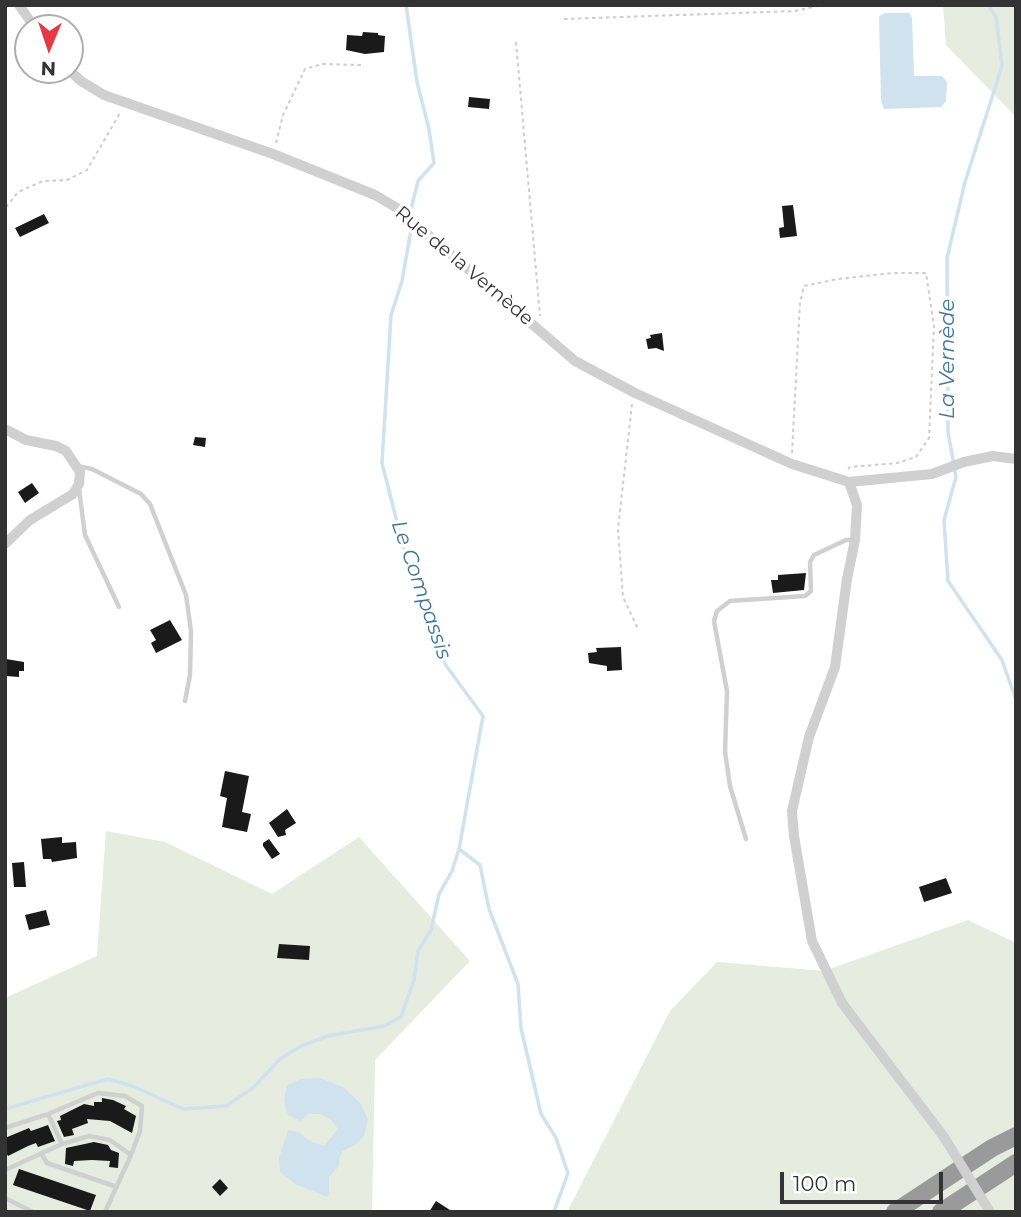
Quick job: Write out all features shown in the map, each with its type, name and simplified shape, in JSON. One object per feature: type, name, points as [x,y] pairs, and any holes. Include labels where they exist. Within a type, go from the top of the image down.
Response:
[{"type":"highway","points":[[895,1212],[992,1148],[1016,1136]]},
{"type":"highway","points":[[941,1212],[1016,1163]]},
{"type":"street","name":"Rue de la Vernède","points":[[84,83],[124,103],[273,154],[375,195],[397,208],[575,361],[635,393],[792,464],[849,482]]},
{"type":"street","points":[[5,429],[26,440],[56,446],[66,451],[80,472],[79,484],[73,494],[30,520],[5,544]]},
{"type":"street","points":[[990,1212],[944,1137],[842,1003],[811,941],[792,811],[810,737],[835,667],[855,540],[857,505],[849,482],[915,476],[993,456],[1016,459]]},
{"type":"lane","points":[[77,466],[92,469],[141,494],[150,504],[186,595],[191,631],[190,675],[185,701]]},
{"type":"lane","points":[[79,484],[85,535],[119,607]]},
{"type":"lane","points":[[746,839],[730,786],[725,752],[727,691],[714,621],[717,611],[730,601],[805,596],[811,591],[810,562],[814,555],[846,540],[855,540]]},
{"type":"lane","points":[[5,1128],[98,1093],[125,1096],[142,1106],[140,1130],[105,1212]]},
{"type":"lane","points":[[48,1114],[62,1144]]},
{"type":"lane","points":[[5,1170],[62,1144],[89,1136],[110,1140],[131,1155]]},
{"type":"lane","points":[[41,1153],[47,1163],[117,1187]]},
{"type":"lane","points":[[5,1198],[33,1212]]},
{"type":"path","points":[[564,19],[795,11],[823,5]]},
{"type":"path","points":[[516,42],[540,317],[536,327]]},
{"type":"path","points":[[273,154],[283,115],[304,69],[322,64],[361,65]]},
{"type":"path","points":[[6,207],[18,192],[43,181],[67,180],[88,170],[124,103]]},
{"type":"path","points":[[792,464],[800,303],[804,286],[892,273],[926,273],[934,326],[929,438],[916,457],[897,463],[850,467],[847,471],[849,482]]},
{"type":"path","points":[[635,393],[631,408],[618,529],[623,597],[638,629]]},
{"type":"shaded area","points":[[943,5],[1016,5],[1016,117],[946,45]]},
{"type":"shaded area","points":[[106,831],[165,842],[272,894],[359,837],[470,961],[375,1060],[372,1212],[5,1212],[5,998],[97,956]]},
{"type":"shaded area","points":[[968,920],[1016,943],[1016,1212],[567,1212],[670,1011],[717,962],[824,971]]},
{"type":"water","points":[[885,13],[909,13],[912,17],[914,76],[942,76],[947,82],[946,101],[941,107],[884,109],[881,101],[879,16]]},
{"type":"water","points":[[320,1078],[343,1087],[360,1103],[368,1119],[364,1136],[343,1151],[339,1166],[329,1177],[327,1197],[295,1184],[280,1172],[279,1158],[288,1130],[298,1132],[310,1141],[324,1146],[338,1129],[331,1120],[321,1114],[308,1114],[301,1121],[288,1115],[284,1100],[287,1085],[302,1079]]},
{"type":"building","points":[[363,32],[385,36],[384,52],[365,54],[346,50],[347,35],[362,36]]},
{"type":"building","points":[[469,97],[490,99],[489,109],[468,107]]},
{"type":"building","points":[[793,205],[797,236],[780,238],[779,228],[784,227],[782,206]]},
{"type":"building","points":[[44,214],[49,223],[20,237],[15,228]]},
{"type":"building","points":[[662,333],[664,351],[648,349],[646,339],[651,338],[650,335]]},
{"type":"building","points":[[195,437],[206,438],[205,447],[193,445]]},
{"type":"building","points":[[32,483],[39,493],[25,503],[18,492]]},
{"type":"building","points":[[806,573],[804,590],[773,593],[771,580],[778,580],[778,575]]},
{"type":"building","points":[[170,620],[182,640],[156,653],[151,643],[156,640],[150,630]]},
{"type":"building","points":[[621,647],[622,670],[607,671],[607,666],[589,663],[588,653],[597,652],[596,648]]},
{"type":"building","points":[[6,659],[24,662],[24,671],[19,671],[19,677],[6,676]]},
{"type":"building","points":[[225,771],[249,776],[242,812],[251,814],[247,832],[222,827],[227,798],[220,796]]},
{"type":"building","points":[[287,809],[296,823],[285,830],[286,835],[278,837],[269,823]]},
{"type":"building","points":[[62,837],[62,843],[76,842],[77,858],[52,862],[51,859],[43,859],[41,839]]},
{"type":"building","points":[[269,839],[280,854],[272,859],[263,846]]},
{"type":"building","points":[[24,862],[26,887],[14,887],[12,863]]},
{"type":"building","points":[[946,878],[952,893],[924,902],[919,887]]},
{"type":"building","points":[[46,910],[50,925],[29,930],[25,915]]},
{"type":"building","points":[[279,944],[310,946],[309,960],[277,958]]},
{"type":"building","points":[[102,1098],[126,1106],[124,1109],[136,1116],[132,1133],[110,1121],[87,1119],[88,1123],[72,1129],[74,1135],[64,1137],[57,1121],[61,1120],[60,1116],[84,1104],[94,1106],[94,1102],[102,1102]]},
{"type":"building","points":[[48,1125],[55,1141],[38,1147],[36,1143],[8,1156],[5,1151],[5,1138],[29,1128],[31,1131]]},
{"type":"building","points":[[94,1142],[108,1145],[111,1150],[119,1153],[118,1168],[109,1167],[110,1161],[74,1161],[73,1166],[65,1164],[66,1148]]},
{"type":"building","points":[[19,1169],[96,1195],[90,1211],[13,1185]]},
{"type":"building","points":[[220,1179],[228,1188],[220,1196],[212,1187]]},
{"type":"building","points":[[436,1201],[453,1212],[429,1212]]},
{"type":"waterway","name":"Le Compassis","points":[[406,5],[417,82],[434,163],[418,181],[411,209]]},
{"type":"waterway","name":"La Vernède","points":[[988,5],[996,17],[1002,66],[965,182],[947,258],[948,432],[956,477],[944,520],[948,581],[1002,660],[1016,700]]},
{"type":"waterway","name":"Le Compassis","points":[[5,1109],[108,1079],[135,1087],[183,1109],[226,1106],[253,1088],[280,1059],[301,1046],[328,1036],[384,1026],[401,1017],[414,980],[418,951],[431,930],[439,894],[452,871],[459,849],[483,716],[445,664],[403,546],[382,463],[391,315],[402,281],[412,225]]},
{"type":"waterway","name":"Le Compassis","points":[[459,849],[480,865],[489,909],[518,984],[521,1028],[541,1114],[556,1138],[568,1173],[554,1212]]}]
